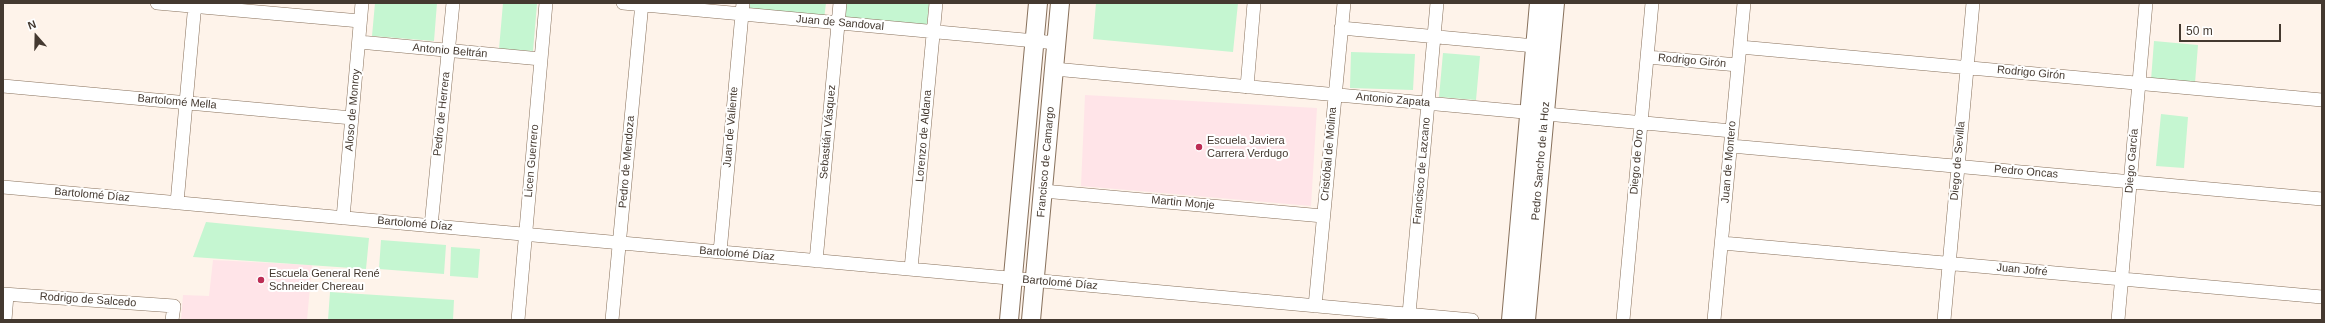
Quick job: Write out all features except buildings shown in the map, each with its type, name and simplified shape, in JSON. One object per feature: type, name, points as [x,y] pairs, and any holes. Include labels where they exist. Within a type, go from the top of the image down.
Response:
[{"type":"street","points":[[157,3],[195,5],[360,21]]},
{"type":"street","name":"Aloso de Monroy","points":[[343,218],[362,3]]},
{"type":"street","name":"Pedro de Herrera","points":[[431,226],[453,3]]},
{"type":"street","name":"Licen Guerrero","points":[[518,320],[546,3]]},
{"type":"street","name":"Juan de Sandoval","points":[[623,3],[742,8],[838,23],[1057,44]]},
{"type":"street","name":"Sebastián Vásquez","points":[[816,261],[840,3]]},
{"type":"street","name":"Lorenzo de Aldana","points":[[911,269],[936,3]]},
{"type":"street","name":"Francisco de Camargo","points":[[1009,320],[1038,3]]},
{"type":"street","name":"Francisco de Camargo","points":[[1031,320],[1060,3]]},
{"type":"street","points":[[1247,87],[1254,3]]},
{"type":"street","name":"Cristóbal de Molina","points":[[1315,306],[1344,3]]},
{"type":"street","name":"Francisco de Lazcano","points":[[1409,314],[1437,3]]},
{"type":"street","name":"Pedro Sancho de la Hoz","points":[[1526,320],[1537,113],[1535,46],[1539,3]]},
{"type":"street","name":"Pedro Sancho de la Hoz","points":[[1511,320],[1537,113],[1555,3]]},
{"type":"street","name":"Diego de Oro","points":[[1623,320],[1652,3]]},
{"type":"street","name":"Juan de Montero","points":[[1714,320],[1744,3]]},
{"type":"street","name":"Diego de Sevilla","points":[[1944,320],[1972,3]]},
{"type":"street","name":"Diego García","points":[[2118,320],[2146,3]]},
{"type":"street","name":"Pedro de Mendoza","points":[[612,320],[641,4]]},
{"type":"street","points":[[177,203],[195,5]]},
{"type":"street","name":"Juan de Valiente","points":[[720,252],[742,8]]},
{"type":"street","points":[[1342,28],[1535,46]]},
{"type":"street","name":"Antonio Beltrán","points":[[359,42],[541,59]]},
{"type":"street","name":"Rodrigo Girón","points":[[1740,47],[2322,100]]},
{"type":"street","name":"Rodrigo Girón","points":[[1647,58],[1738,65]]},
{"type":"street","name":"Antonio Zapata","points":[[1054,69],[1732,131]]},
{"type":"street","name":"Bartolomé Mella","points":[[3,86],[352,118]]},
{"type":"street","name":"Pedro Oncas","points":[[1731,146],[2322,199]]},
{"type":"street","name":"Bartolomé Díaz","points":[[3,187],[1315,306],[1329,314],[1409,314],[1472,320]]},
{"type":"street","name":"Martin Monje","points":[[1043,191],[1324,216]]},
{"type":"street","name":"Juan Jofré","points":[[1722,243],[2322,297]]},
{"type":"street","points":[[5,295],[5,320]]},
{"type":"street","name":"Rodrigo de Salcedo","points":[[5,295],[174,306],[172,320]]},
{"type":"shaded area","name":"Escuela Javiera Carrera Verdugo","points":[[1085,95],[1317,108],[1311,206],[1081,186]]},
{"type":"shaded area","name":"Escuela General René Schneider Chereau","points":[[213,260],[312,265],[307,320],[181,320],[183,295],[209,296]]},
{"type":"green space","points":[[375,3],[437,3],[434,41],[372,36]]},
{"type":"green space","points":[[503,3],[537,4],[533,51],[499,49]]},
{"type":"green space","points":[[750,3],[826,3],[824,19],[749,13]]},
{"type":"green space","points":[[845,3],[929,3],[927,25],[844,18]]},
{"type":"green space","points":[[1096,3],[1238,3],[1233,52],[1093,39]]},
{"type":"green space","points":[[2154,41],[2198,45],[2195,83],[2151,80]]},
{"type":"green space","points":[[1351,52],[1415,54],[1413,90],[1350,88]]},
{"type":"green space","points":[[1443,53],[1480,56],[1476,100],[1439,97]]},
{"type":"green space","points":[[2161,114],[2188,117],[2184,168],[2156,166]]},
{"type":"green space","points":[[206,222],[369,238],[366,269],[193,257]]},
{"type":"green space","points":[[381,240],[446,245],[444,274],[379,269]]},
{"type":"green space","points":[[451,247],[480,249],[478,278],[450,276]]},
{"type":"green space","points":[[330,292],[454,300],[453,320],[328,320]]},
{"type":"place","name":"Escuela Javiera Carrera Verdugo","points":[[1199,147]]},
{"type":"place","name":"Escuela General René Schneider Chereau","points":[[261,280]]}]
